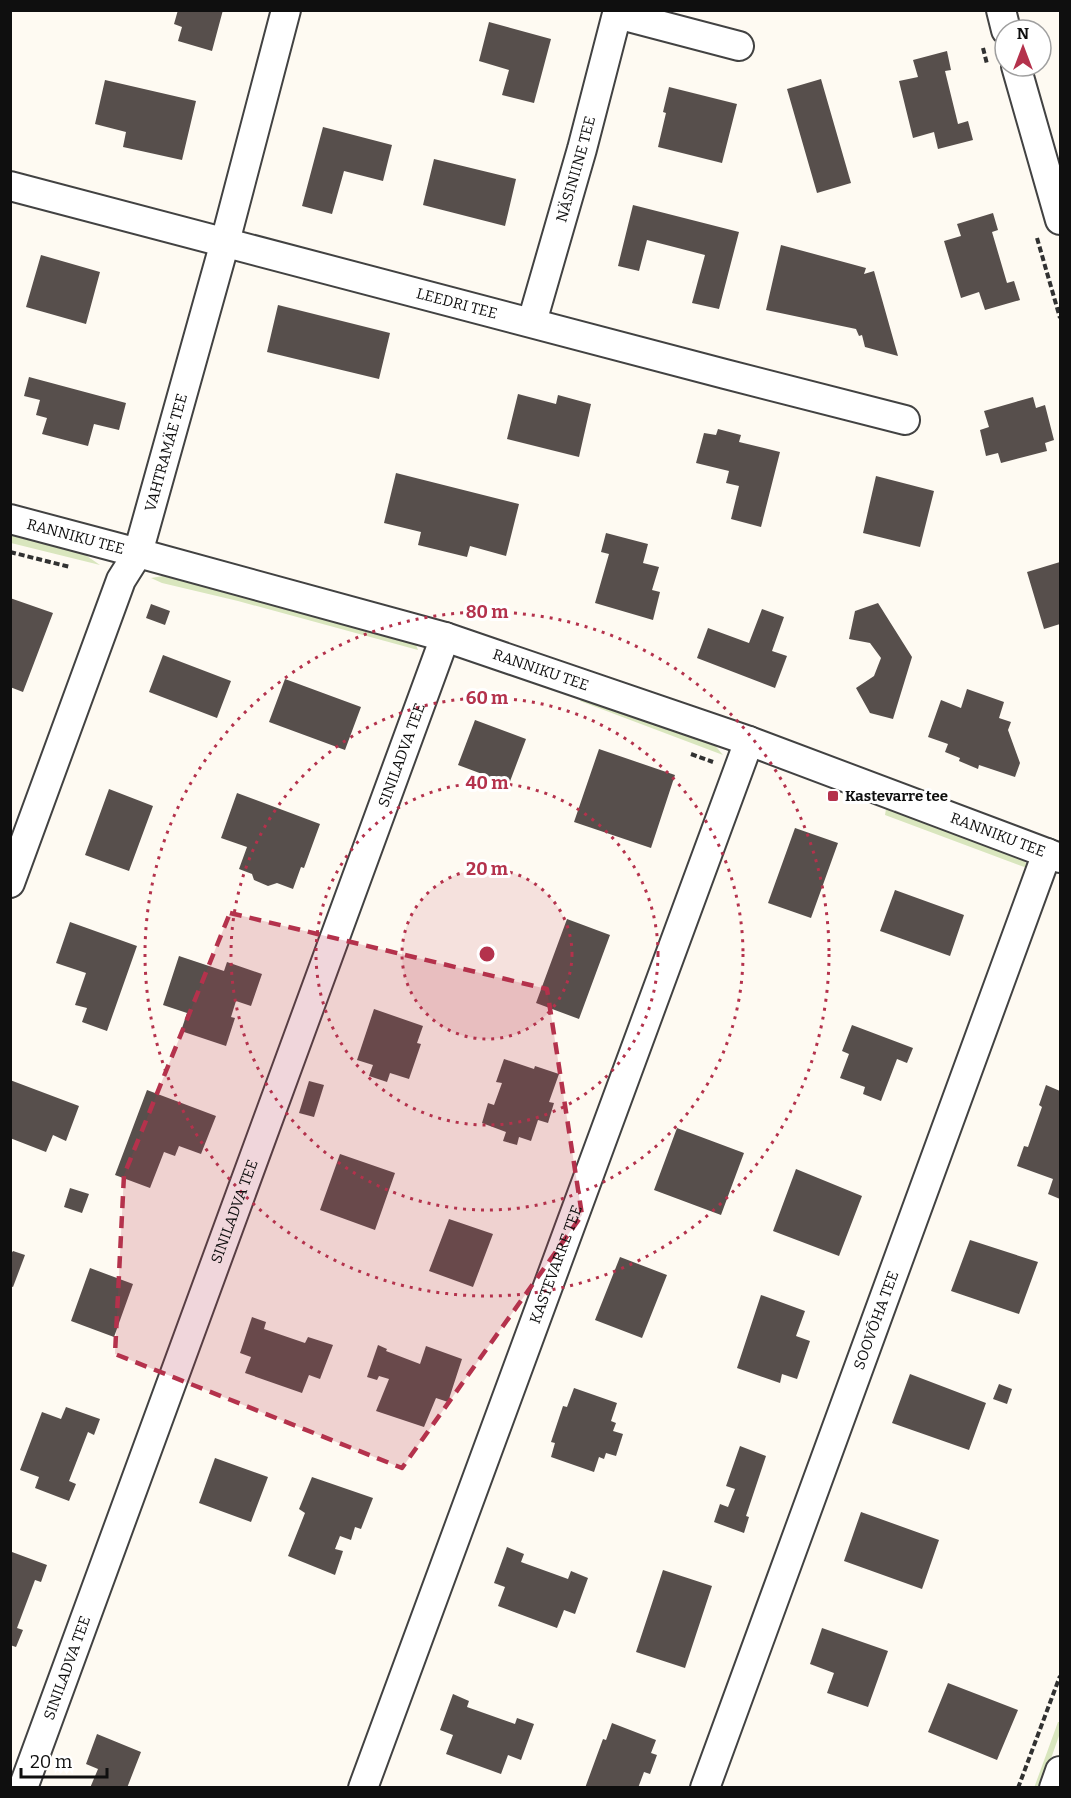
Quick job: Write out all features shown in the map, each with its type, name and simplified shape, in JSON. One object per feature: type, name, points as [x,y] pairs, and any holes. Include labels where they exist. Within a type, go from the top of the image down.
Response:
[{"type":"street","name":"VAHTRAMÄE TEE","points":[[10,883],[121,580],[138,552],[225,242],[286,10]]},
{"type":"street","name":"NÄSINIINE TEE","points":[[532,322],[582,149],[617,12],[739,46]]},
{"type":"street","points":[[1019,78],[1060,220]]},
{"type":"street","name":"LEEDRI TEE","points":[[10,186],[905,420]]},
{"type":"street","name":"RANNIKU TEE","points":[[10,519],[445,637],[749,741],[1054,856]]},
{"type":"street","name":"SINILADVA TEE","points":[[23,1788],[445,637]]},
{"type":"street","name":"KASTEVARRE TEE","points":[[363,1788],[749,741]]},
{"type":"street","name":"SOOVÕHA TEE","points":[[705,1788],[1054,856]]},
{"type":"street","points":[[1054,1788],[1060,1771]]},
{"type":"path","points":[[683,751],[739,771]]},
{"type":"path","points":[[1018,1788],[1060,1676]]},
{"type":"highlighted area","points":[[230,913],[547,989],[582,1215],[402,1468],[115,1354],[124,1175]]},
{"type":"green space","points":[[10,535],[84,554],[100,565],[11,543]]},
{"type":"green space","points":[[163,576],[415,642],[418,650],[238,601],[162,583],[151,578]]},
{"type":"green space","points":[[585,696],[713,743],[723,755],[580,701]]},
{"type":"green space","points":[[886,809],[1019,857],[1026,863],[1027,868],[885,815]]},
{"type":"green space","points":[[1058,1722],[1060,1722],[1060,1733],[1041,1787],[1034,1788]]},
{"type":"building","points":[[178,10],[223,10],[212,51],[178,41],[182,27],[174,24]]},
{"type":"building","points":[[489,22],[551,39],[534,103],[502,95],[509,70],[479,61]]},
{"type":"building","points":[[947,51],[951,70],[945,71],[958,124],[968,121],[973,140],[938,149],[934,132],[913,138],[899,81],[918,77],[913,60]]},
{"type":"building","points":[[821,79],[851,183],[817,193],[787,89]]},
{"type":"building","points":[[105,80],[196,101],[182,160],[123,147],[126,132],[95,124]]},
{"type":"building","points":[[669,87],[737,104],[722,163],[658,147]]},
{"type":"building","points":[[323,127],[392,145],[383,181],[344,171],[332,214],[302,206]]},
{"type":"building","points":[[434,159],[516,179],[505,226],[423,205]]},
{"type":"building","points":[[633,205],[739,232],[719,309],[692,303],[705,255],[647,240],[639,271],[618,266]]},
{"type":"building","points":[[993,213],[998,230],[992,232],[1007,283],[1014,281],[1020,300],[985,310],[979,292],[961,298],[944,241],[961,236],[957,224]]},
{"type":"building","points":[[781,245],[866,268],[864,274],[874,271],[898,356],[865,347],[862,335],[859,336],[856,329],[766,310]]},
{"type":"building","points":[[41,255],[100,272],[86,324],[26,307]]},
{"type":"building","points":[[278,305],[390,333],[379,379],[267,352]]},
{"type":"building","points":[[29,377],[126,403],[119,430],[94,424],[88,446],[42,434],[47,418],[36,415],[40,400],[24,396]]},
{"type":"building","points":[[518,394],[556,404],[558,395],[591,404],[579,457],[507,439]]},
{"type":"building","points":[[1033,397],[1036,408],[1045,405],[1054,440],[1045,443],[1047,451],[1001,463],[998,453],[986,456],[980,430],[989,427],[984,411]]},
{"type":"building","points":[[718,429],[741,435],[739,442],[780,452],[761,527],[731,519],[739,486],[726,483],[729,471],[696,463],[704,433],[716,435]]},
{"type":"building","points":[[396,473],[519,504],[506,556],[470,546],[467,557],[418,545],[421,532],[384,523]]},
{"type":"building","points":[[876,476],[934,491],[920,547],[863,533]]},
{"type":"building","points":[[606,533],[648,544],[643,563],[659,567],[652,590],[660,592],[653,620],[595,603],[609,554],[601,552]]},
{"type":"building","points":[[1060,562],[1060,624],[1044,629],[1027,572]]},
{"type":"building","points":[[10,598],[53,613],[23,692],[10,687]]},
{"type":"building","points":[[878,603],[912,657],[893,719],[870,713],[856,688],[874,676],[881,658],[870,643],[849,639],[855,611]]},
{"type":"building","points":[[151,604],[170,611],[165,625],[146,618]]},
{"type":"building","points":[[762,609],[784,617],[772,651],[787,656],[775,688],[697,658],[708,628],[749,643]]},
{"type":"building","points":[[163,655],[231,681],[217,718],[149,692]]},
{"type":"building","points":[[285,679],[361,707],[345,750],[269,722]]},
{"type":"building","points":[[967,689],[1004,702],[999,718],[1011,722],[1008,730],[1020,763],[1015,777],[979,765],[978,769],[959,761],[960,758],[945,752],[948,744],[928,737],[941,700],[961,708]]},
{"type":"building","points":[[475,720],[526,739],[509,784],[458,765]]},
{"type":"building","points":[[599,749],[675,775],[651,848],[574,822]]},
{"type":"building","points":[[109,789],[153,806],[129,871],[85,855]]},
{"type":"building","points":[[237,793],[320,824],[304,868],[301,867],[293,889],[277,883],[268,886],[254,880],[252,874],[239,869],[247,847],[221,838]]},
{"type":"building","points":[[795,828],[838,843],[811,918],[768,903]]},
{"type":"building","points":[[895,890],[964,915],[950,956],[880,931]]},
{"type":"building","points":[[567,919],[610,935],[579,1019],[536,1003]]},
{"type":"building","points":[[70,922],[137,946],[107,1031],[82,1022],[87,1008],[75,1005],[86,973],[56,963]]},
{"type":"building","points":[[179,956],[224,971],[227,962],[262,974],[251,1006],[236,1001],[231,1017],[235,1018],[226,1046],[181,1031],[187,1013],[163,1005]]},
{"type":"building","points":[[374,1009],[423,1026],[417,1043],[421,1044],[409,1079],[390,1073],[387,1082],[369,1076],[373,1065],[357,1060]]},
{"type":"building","points":[[852,1025],[913,1048],[907,1063],[897,1059],[881,1101],[863,1094],[865,1087],[840,1078],[849,1054],[842,1051]]},
{"type":"building","points":[[504,1059],[559,1074],[549,1102],[554,1103],[548,1123],[538,1120],[531,1141],[519,1137],[517,1145],[503,1141],[506,1132],[482,1123],[488,1103],[494,1105],[502,1083],[496,1082]]},
{"type":"building","points":[[10,1080],[79,1106],[66,1141],[53,1135],[46,1152],[10,1138]]},
{"type":"building","points":[[309,1081],[324,1085],[314,1117],[299,1113]]},
{"type":"building","points":[[1046,1085],[1060,1091],[1060,1199],[1048,1194],[1053,1179],[1017,1166],[1024,1146],[1028,1147],[1042,1107],[1039,1105]]},
{"type":"building","points":[[147,1090],[216,1116],[201,1154],[179,1146],[175,1156],[164,1152],[150,1188],[115,1175]]},
{"type":"building","points":[[677,1128],[744,1153],[721,1215],[654,1190]]},
{"type":"building","points":[[340,1154],[395,1173],[375,1230],[320,1210]]},
{"type":"building","points":[[796,1169],[862,1196],[839,1256],[773,1231]]},
{"type":"building","points":[[70,1188],[89,1194],[82,1213],[64,1207]]},
{"type":"building","points":[[449,1219],[493,1234],[473,1287],[429,1271]]},
{"type":"building","points":[[970,1240],[1038,1262],[1019,1314],[951,1291]]},
{"type":"building","points":[[13,1251],[25,1255],[13,1287],[10,1286],[10,1255]]},
{"type":"building","points":[[620,1257],[667,1275],[642,1338],[595,1320]]},
{"type":"building","points":[[90,1268],[133,1284],[114,1337],[71,1321]]},
{"type":"building","points":[[761,1295],[805,1311],[796,1336],[810,1341],[797,1379],[782,1374],[780,1383],[737,1368]]},
{"type":"building","points":[[252,1317],[266,1322],[264,1329],[305,1343],[308,1337],[333,1345],[320,1379],[309,1375],[302,1393],[245,1373],[251,1357],[240,1353]]},
{"type":"building","points":[[378,1345],[387,1349],[386,1351],[420,1364],[426,1346],[462,1359],[448,1402],[436,1398],[424,1427],[376,1411],[389,1379],[379,1376],[377,1380],[367,1377]]},
{"type":"building","points":[[910,1374],[986,1403],[969,1450],[892,1423]]},
{"type":"building","points":[[999,1384],[1012,1389],[1007,1404],[993,1399]]},
{"type":"building","points":[[574,1388],[617,1403],[611,1421],[616,1423],[613,1431],[623,1434],[616,1456],[606,1453],[604,1459],[599,1457],[594,1472],[551,1457],[555,1443],[551,1442],[563,1406],[567,1407]]},
{"type":"building","points":[[66,1407],[100,1419],[94,1435],[88,1432],[69,1481],[76,1484],[69,1501],[35,1488],[39,1477],[20,1470],[42,1412],[61,1419]]},
{"type":"building","points":[[740,1446],[766,1456],[746,1516],[749,1517],[744,1533],[714,1522],[720,1504],[728,1507],[735,1489],[726,1486]]},
{"type":"building","points":[[215,1458],[268,1477],[251,1522],[199,1503]]},
{"type":"building","points":[[312,1477],[373,1498],[361,1529],[355,1527],[351,1540],[340,1536],[335,1549],[343,1551],[335,1575],[288,1556],[305,1513],[299,1509]]},
{"type":"building","points":[[861,1512],[939,1540],[922,1589],[844,1561]]},
{"type":"building","points":[[507,1547],[524,1554],[521,1562],[568,1579],[571,1571],[588,1578],[575,1614],[564,1610],[557,1628],[498,1606],[505,1587],[494,1583]]},
{"type":"building","points":[[12,1552],[47,1565],[41,1582],[35,1580],[17,1628],[23,1630],[16,1647],[10,1645]]},
{"type":"building","points":[[663,1570],[712,1586],[685,1668],[636,1652]]},
{"type":"building","points":[[822,1628],[888,1651],[868,1707],[827,1693],[834,1673],[810,1664]]},
{"type":"building","points":[[948,1683],[1018,1710],[997,1760],[928,1732]]},
{"type":"building","points":[[453,1694],[469,1701],[467,1707],[515,1724],[517,1718],[534,1724],[521,1760],[508,1755],[501,1774],[446,1754],[453,1735],[440,1730]]},
{"type":"building","points":[[612,1723],[656,1740],[651,1753],[657,1755],[650,1774],[644,1772],[638,1788],[585,1788],[603,1739],[606,1740]]},
{"type":"building","points":[[97,1734],[141,1752],[127,1788],[90,1788],[98,1769],[86,1764]]},
{"type":"place","name":"Kastevarre tee","points":[[833,796]]}]
